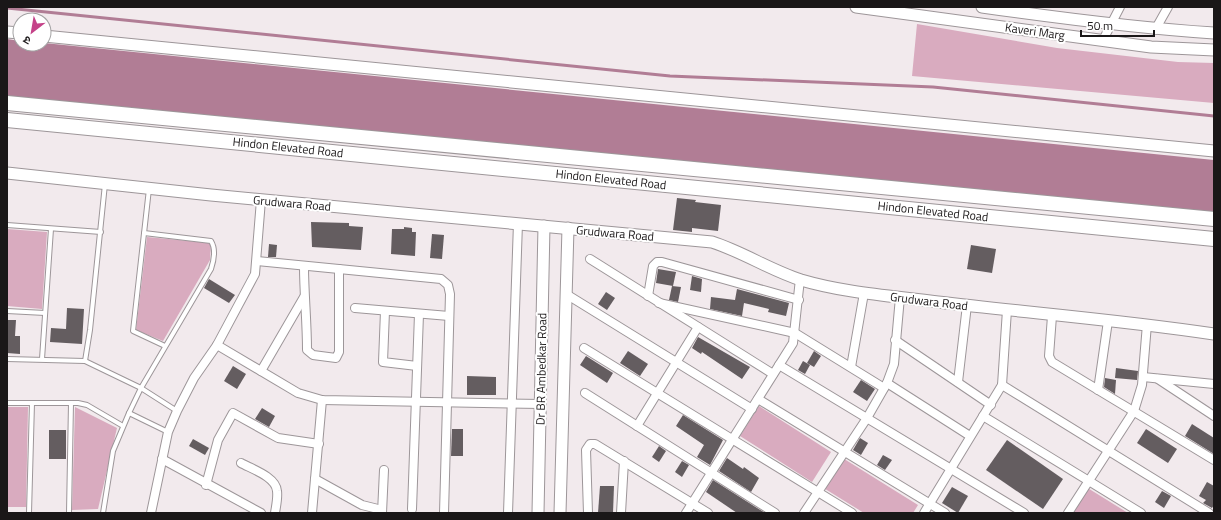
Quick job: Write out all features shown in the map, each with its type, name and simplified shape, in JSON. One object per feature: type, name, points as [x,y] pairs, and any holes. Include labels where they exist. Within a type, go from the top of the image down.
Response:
[{"type":"highway","name":"Hindon Elevated Road","points":[[7,103],[1214,219]]},
{"type":"highway","name":"Hindon Elevated Road","points":[[7,120],[1214,239]]},
{"type":"street","name":"Kaveri Marg","points":[[856,7],[1151,47],[1214,50]]},
{"type":"street","name":"Kaveri Marg","points":[[982,7],[1155,30],[1213,31]]},
{"type":"street","points":[[1103,40],[1120,7]]},
{"type":"street","points":[[1155,30],[1168,7]]},
{"type":"street","points":[[52,37],[1214,151]]},
{"type":"street","name":"Grudwara Road","points":[[7,173],[261,200],[712,242],[734,249],[800,280],[864,293],[1052,316],[1147,324],[1214,334]]},
{"type":"street","points":[[151,513],[168,432],[177,411],[194,378],[217,345],[255,274],[261,200]]},
{"type":"street","points":[[508,513],[518,223]]},
{"type":"street","name":"Dr BR Ambedkar Road","points":[[538,513],[544,226]]},
{"type":"street","name":"Dr BR Ambedkar Road","points":[[560,513],[568,228]]},
{"type":"street","points":[[590,259],[773,374]]},
{"type":"street","points":[[257,261],[441,279],[448,285],[449,316],[444,513]]},
{"type":"street","points":[[648,296],[653,266],[657,262],[662,262],[799,300]]},
{"type":"street","points":[[304,266],[307,350],[313,355],[336,358],[339,352],[339,269]]},
{"type":"street","points":[[686,513],[793,343],[799,300],[800,280]]},
{"type":"street","points":[[851,367],[864,293]]},
{"type":"street","points":[[566,294],[752,409]]},
{"type":"street","points":[[261,371],[304,297]]},
{"type":"street","points":[[804,513],[867,418],[886,386],[894,364],[900,297]]},
{"type":"street","points":[[659,303],[795,333],[970,436]]},
{"type":"street","points":[[958,382],[967,305]]},
{"type":"street","points":[[355,308],[449,316]]},
{"type":"street","points":[[924,513],[950,468],[991,405],[1002,384],[1007,310]]},
{"type":"street","points":[[385,311],[383,362],[417,366]]},
{"type":"street","points":[[412,510],[419,314]]},
{"type":"street","points":[[1052,316],[1050,359],[1098,390],[1214,460]]},
{"type":"street","points":[[1098,390],[1108,321]]},
{"type":"street","points":[[1068,513],[1134,412],[1142,385],[1147,324]]},
{"type":"street","points":[[636,426],[698,327]]},
{"type":"street","points":[[895,340],[991,405]]},
{"type":"street","points":[[217,345],[298,393],[322,400],[540,404]]},
{"type":"street","points":[[584,348],[852,513]]},
{"type":"street","points":[[779,365],[1024,513]]},
{"type":"street","points":[[1143,376],[1214,384]]},
{"type":"street","points":[[1156,378],[1214,416]]},
{"type":"street","points":[[1002,384],[1209,513]]},
{"type":"street","points":[[585,394],[775,513]]},
{"type":"street","points":[[758,399],[945,513]]},
{"type":"street","points":[[312,513],[322,400]]},
{"type":"street","points":[[206,485],[218,440],[233,413],[278,438],[319,444]]},
{"type":"street","points":[[983,416],[1142,513]]},
{"type":"street","points":[[588,513],[588,446],[595,444],[708,513]]},
{"type":"street","points":[[162,459],[206,485],[261,513]]},
{"type":"street","points":[[621,513],[624,461]]},
{"type":"street","points":[[241,463],[272,480],[277,491],[275,513]]},
{"type":"street","points":[[315,479],[362,505],[382,511],[384,470]]},
{"type":"street","points":[[1191,513],[1196,505]]},
{"type":"lane","points":[[85,361],[90,330],[105,184]]},
{"type":"lane","points":[[149,189],[133,331],[165,346]]},
{"type":"lane","points":[[7,225],[101,232]]},
{"type":"lane","points":[[42,359],[51,229]]},
{"type":"lane","points":[[103,513],[113,451],[123,426],[141,388],[212,269],[214,246],[211,241],[144,233]]},
{"type":"lane","points":[[7,311],[45,313]]},
{"type":"lane","points":[[7,359],[85,361],[141,388],[177,411]]},
{"type":"lane","points":[[7,403],[71,403],[87,405],[123,426]]},
{"type":"lane","points":[[29,513],[32,403]]},
{"type":"lane","points":[[69,513],[71,403]]},
{"type":"lane","points":[[129,413],[168,432]]},
{"type":"shaded area","points":[[917,24],[1057,48],[1178,62],[1214,63],[1214,103],[912,76]]},
{"type":"shaded area","points":[[7,39],[12,40],[12,52],[52,52],[52,44],[1214,160],[1214,224],[7,102]]},
{"type":"shaded area","points":[[7,229],[47,232],[42,309],[7,306]]},
{"type":"shaded area","points":[[147,237],[211,243],[210,260],[163,341],[136,330]]},
{"type":"shaded area","points":[[759,406],[831,452],[812,482],[740,436]]},
{"type":"shaded area","points":[[7,407],[28,407],[26,507],[7,507]]},
{"type":"shaded area","points":[[75,407],[117,428],[98,509],[72,510]]},
{"type":"shaded area","points":[[841,457],[918,505],[913,513],[864,513],[822,487]]},
{"type":"shaded area","points":[[1086,487],[1128,513],[1071,513]]},
{"type":"building","points":[[677,198],[721,205],[718,231],[692,228],[692,232],[673,230]]},
{"type":"building","points":[[311,222],[349,223],[349,226],[363,227],[361,250],[312,247]]},
{"type":"building","points":[[404,227],[412,228],[412,232],[416,232],[415,256],[391,254],[392,229],[404,229]]},
{"type":"building","points":[[432,234],[444,235],[442,259],[430,258]]},
{"type":"building","points":[[269,244],[277,245],[276,257],[268,257]]},
{"type":"building","points":[[971,245],[996,249],[992,273],[967,269]]},
{"type":"building","points":[[658,269],[676,272],[673,286],[656,283]]},
{"type":"building","points":[[692,276],[702,279],[701,292],[690,290]]},
{"type":"building","points":[[209,279],[235,295],[229,303],[204,288]]},
{"type":"building","points":[[672,286],[681,287],[678,302],[669,300]]},
{"type":"building","points":[[737,289],[789,303],[786,316],[768,312],[769,309],[744,303],[742,316],[710,309],[711,297],[735,300]]},
{"type":"building","points":[[606,292],[615,298],[607,310],[598,304]]},
{"type":"building","points":[[67,308],[84,309],[82,344],[50,342],[51,328],[66,329]]},
{"type":"building","points":[[8,320],[16,320],[15,336],[20,336],[20,354],[7,353]]},
{"type":"building","points":[[698,337],[750,367],[742,379],[702,352],[701,354],[692,348]]},
{"type":"building","points":[[628,351],[648,364],[640,376],[620,363]]},
{"type":"building","points":[[814,351],[821,356],[814,367],[807,363]]},
{"type":"building","points":[[586,356],[613,373],[607,383],[580,365]]},
{"type":"building","points":[[803,361],[810,365],[805,374],[798,370]]},
{"type":"building","points":[[233,366],[246,374],[237,389],[224,381]]},
{"type":"building","points":[[1116,368],[1138,371],[1137,380],[1115,378]]},
{"type":"building","points":[[467,376],[496,377],[496,395],[467,395]]},
{"type":"building","points":[[1105,378],[1116,380],[1115,394],[1104,387]]},
{"type":"building","points":[[861,380],[875,389],[867,401],[853,392]]},
{"type":"building","points":[[262,408],[275,416],[269,427],[255,419]]},
{"type":"building","points":[[683,415],[723,440],[710,465],[697,457],[704,445],[676,426]]},
{"type":"building","points":[[1192,424],[1214,438],[1214,454],[1185,436]]},
{"type":"building","points":[[452,429],[463,429],[463,456],[451,456]]},
{"type":"building","points":[[1146,429],[1177,449],[1168,463],[1137,443]]},
{"type":"building","points":[[49,430],[66,430],[66,459],[49,459]]},
{"type":"building","points":[[860,438],[868,443],[861,455],[853,450]]},
{"type":"building","points":[[193,439],[209,448],[205,455],[189,446]]},
{"type":"building","points":[[1007,440],[1063,479],[1043,509],[986,470]]},
{"type":"building","points":[[659,446],[666,451],[659,462],[652,457]]},
{"type":"building","points":[[883,455],[892,460],[885,470],[877,465]]},
{"type":"building","points":[[727,458],[743,469],[744,467],[759,478],[751,492],[719,471]]},
{"type":"building","points":[[682,461],[689,465],[682,477],[675,472]]},
{"type":"building","points":[[713,480],[765,513],[737,513],[706,492]]},
{"type":"building","points":[[1207,482],[1214,486],[1214,505],[1212,508],[1203,503],[1206,500],[1199,496]]},
{"type":"building","points":[[600,486],[614,486],[613,513],[598,513]]},
{"type":"building","points":[[952,487],[968,496],[958,513],[942,503]]},
{"type":"building","points":[[1162,491],[1171,496],[1164,508],[1155,502]]},
{"type":"waterway","points":[[7,8],[670,76],[933,87],[1214,116]]}]
